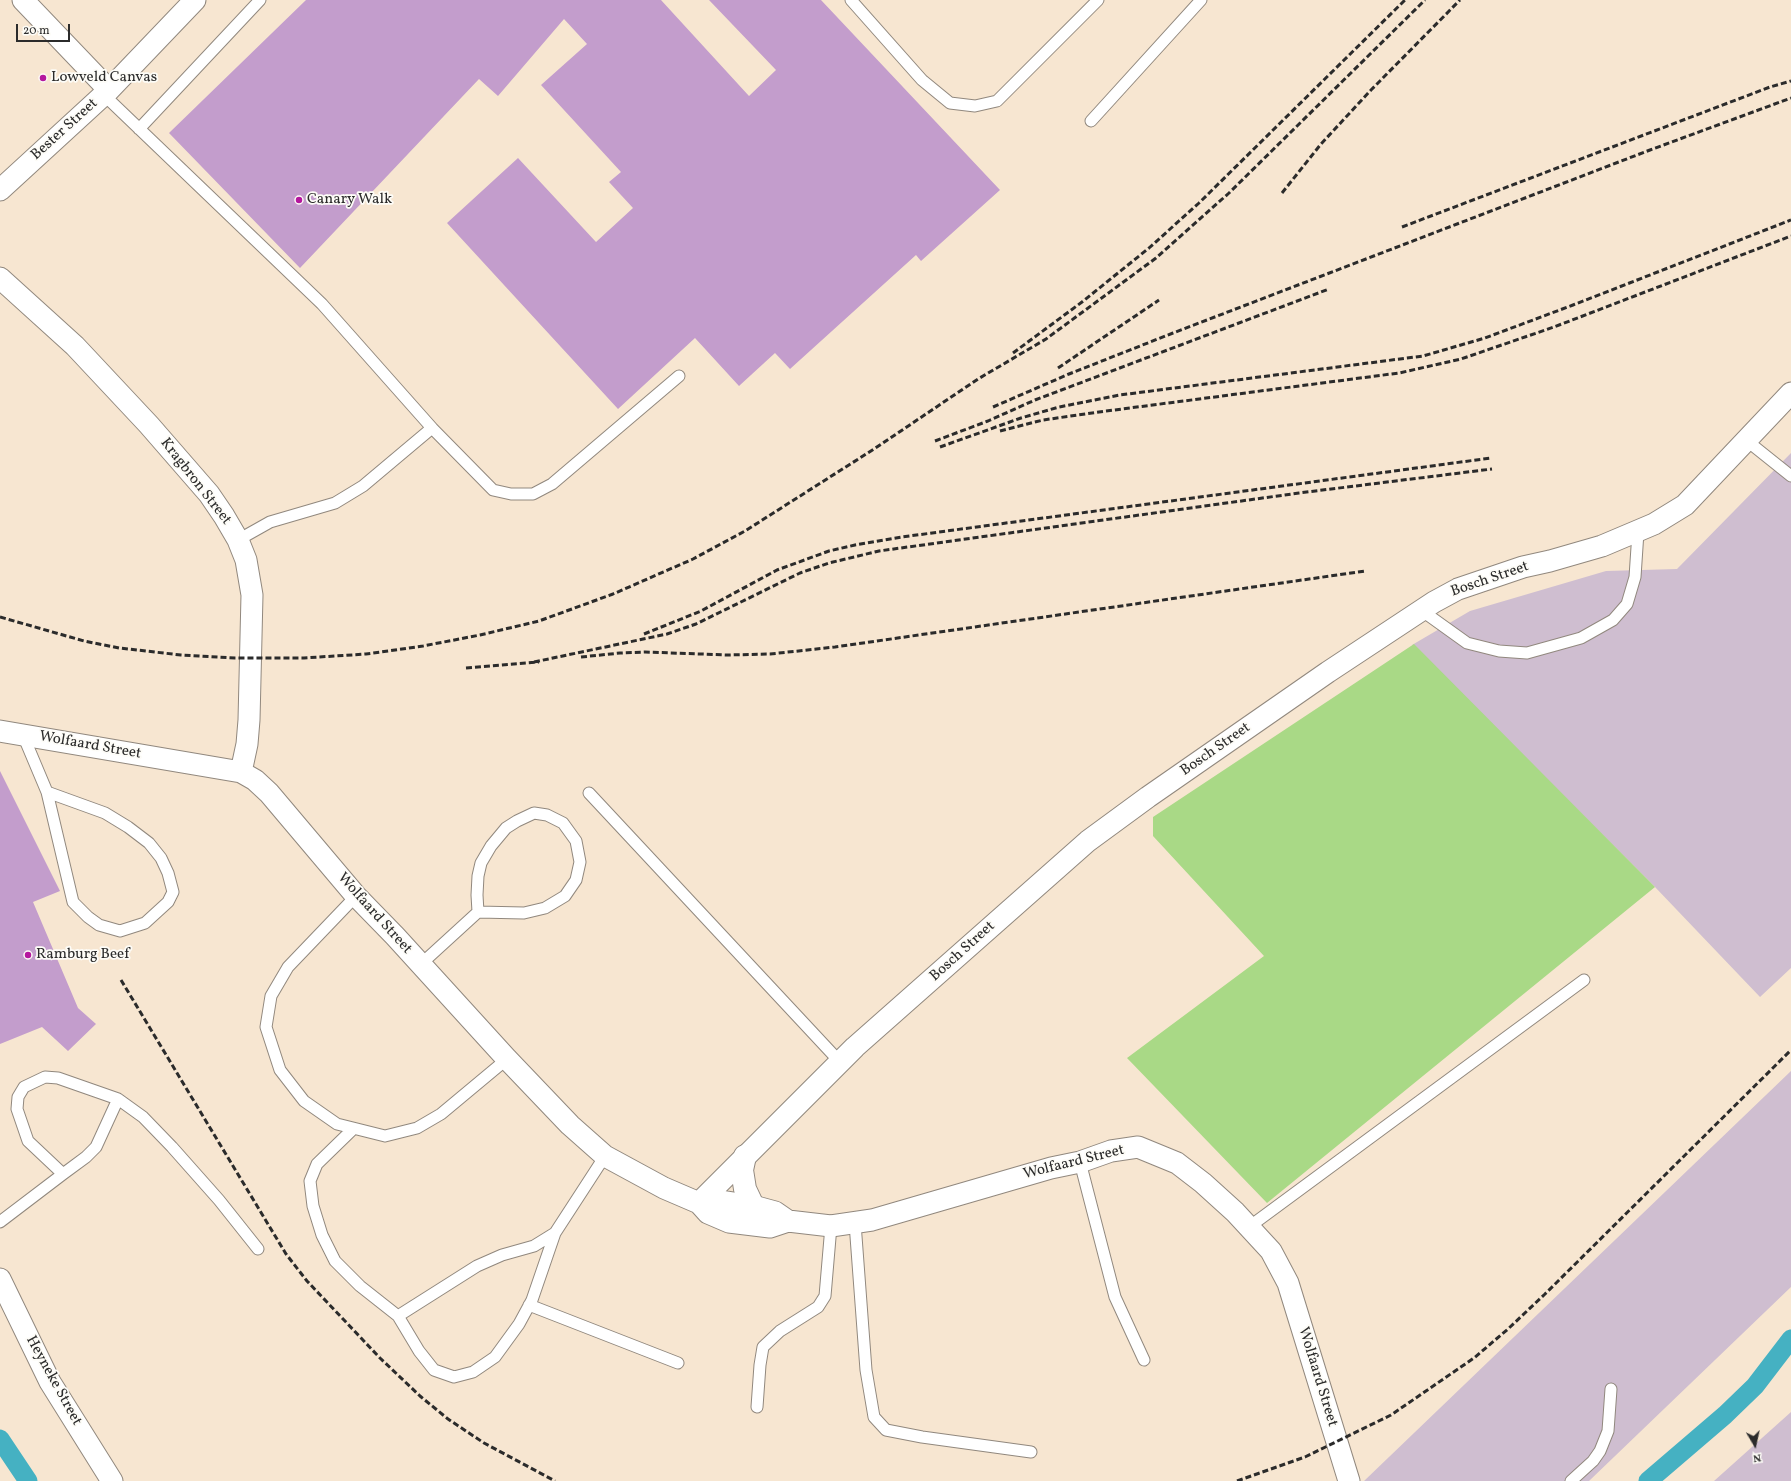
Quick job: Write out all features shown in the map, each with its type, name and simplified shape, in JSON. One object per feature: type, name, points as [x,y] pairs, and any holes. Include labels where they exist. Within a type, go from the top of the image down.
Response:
[{"type":"street","points":[[23,0],[106,92]]},
{"type":"street","name":"Bester Street","points":[[0,190],[106,92],[195,0]]},
{"type":"street","name":"Kragbron Street","points":[[0,278],[75,346],[150,425],[208,494],[224,516],[238,540],[248,571],[252,602],[250,720],[241,772]]},
{"type":"street","name":"Bosch Street","points":[[699,1203],[840,1062],[1088,841],[1148,797],[1328,672],[1421,610],[1458,589],[1523,567],[1602,546],[1638,532],[1685,505],[1791,393]]},
{"type":"street","name":"Wolfaard Street","points":[[0,731],[241,772],[255,780],[269,793],[356,896],[570,1125],[605,1156],[664,1188],[699,1203],[708,1213],[728,1222],[770,1227],[788,1221],[831,1226],[872,1220],[1051,1168],[1080,1162],[1112,1151],[1138,1147],[1177,1163],[1203,1183],[1249,1227],[1271,1251],[1288,1283],[1349,1481]]},
{"type":"street","points":[[745,1156],[742,1170],[745,1189],[753,1206]]},
{"type":"street","name":"Wolfaard Street","points":[[699,1203],[721,1201],[753,1206],[775,1212],[788,1221]]},
{"type":"street","name":"Heyneke Street","points":[[0,1279],[50,1382],[112,1481]]},
{"type":"lane","points":[[139,129],[260,0]]},
{"type":"lane","points":[[850,0],[922,80],[950,104],[975,106],[998,100],[1098,0]]},
{"type":"lane","points":[[1091,121],[1201,0]]},
{"type":"lane","points":[[106,92],[139,129],[322,304],[432,428],[493,490],[511,494],[533,494],[552,484],[680,376]]},
{"type":"lane","points":[[238,540],[270,522],[335,503],[363,486],[432,428]]},
{"type":"lane","points":[[1746,440],[1791,476]]},
{"type":"lane","points":[[1421,610],[1467,643],[1499,651],[1526,653],[1581,638],[1613,620],[1627,604],[1635,577],[1638,532]]},
{"type":"lane","points":[[23,735],[47,792],[73,902],[88,917],[100,926],[120,931],[145,923],[168,902],[173,892],[168,873],[161,858],[149,843],[128,827],[105,813],[47,792]]},
{"type":"lane","points":[[590,793],[840,1062]]},
{"type":"lane","points":[[420,965],[478,912],[524,913],[545,908],[565,896],[576,880],[580,862],[576,841],[563,823],[547,815],[534,813],[506,828],[491,846],[481,863],[478,876],[478,912]]},
{"type":"lane","points":[[356,896],[288,967],[271,996],[266,1027],[280,1070],[304,1102],[337,1124],[385,1136],[417,1128],[441,1114],[507,1059]]},
{"type":"lane","points":[[1249,1227],[1584,980]]},
{"type":"lane","points":[[63,1174],[28,1141],[17,1109],[18,1097],[24,1087],[45,1077],[58,1078],[118,1099],[143,1117],[219,1200],[258,1249]]},
{"type":"lane","points":[[0,1222],[86,1157],[96,1147],[118,1099]]},
{"type":"lane","points":[[353,1129],[317,1164],[310,1181],[313,1206],[322,1235],[335,1261],[360,1286],[398,1316],[419,1351],[434,1370],[454,1376],[473,1372],[495,1357],[520,1324],[529,1305],[555,1233],[605,1156]]},
{"type":"lane","points":[[1080,1162],[1115,1297],[1144,1360]]},
{"type":"lane","points":[[855,1223],[866,1370],[874,1417],[886,1430],[922,1437],[1031,1452]]},
{"type":"lane","points":[[757,1407],[763,1347],[780,1331],[818,1307],[825,1296],[831,1226]]},
{"type":"lane","points":[[398,1316],[477,1266],[502,1255],[534,1246],[555,1233]]},
{"type":"lane","points":[[529,1305],[678,1363]]},
{"type":"lane","points":[[1571,1481],[1593,1461],[1600,1451],[1608,1431],[1612,1389]]},
{"type":"shaded area","points":[[1791,453],[1791,968],[1760,997],[1655,887],[1412,645],[1470,611],[1606,571],[1677,569]]},
{"type":"shaded area","points":[[1791,1071],[1791,1287],[1589,1481],[1364,1481]]},
{"type":"shaded area","points":[[1791,1412],[1791,1481],[1714,1481]]},
{"type":"green space","points":[[1414,644],[1655,887],[1267,1203],[1127,1058],[1264,956],[1153,836],[1153,817]]},
{"type":"building","points":[[306,0],[661,0],[749,96],[776,70],[709,0],[821,0],[1000,190],[921,261],[916,255],[790,369],[775,353],[739,386],[695,338],[618,409],[447,223],[518,158],[596,242],[633,208],[609,182],[621,172],[541,85],[587,44],[564,19],[498,96],[479,79],[300,268],[169,133]]},
{"type":"building","name":"Ramburg Beef","points":[[0,771],[60,891],[33,902],[78,1008],[96,1024],[68,1051],[42,1027],[0,1044]]},
{"type":"waterway","points":[[1648,1481],[1725,1415],[1755,1386],[1791,1339]]},
{"type":"waterway","points":[[0,1439],[28,1481]]},
{"type":"railway","points":[[1013,353],[1082,302],[1149,248],[1199,203],[1405,0]]},
{"type":"railway","points":[[0,617],[84,641],[119,648],[181,655],[235,658],[304,658],[366,654],[423,646],[480,635],[539,621],[613,594],[693,559],[745,531],[874,449],[978,379],[1046,339],[1156,258],[1229,193],[1425,0]]},
{"type":"railway","points":[[1282,193],[1321,144],[1371,90],[1460,0]]},
{"type":"railway","points":[[1402,227],[1770,87],[1791,81]]},
{"type":"railway","points":[[993,407],[1069,374],[1173,333],[1650,150],[1791,98]]},
{"type":"railway","points":[[940,447],[1021,418],[1059,407],[1120,395],[1423,356],[1485,338],[1791,220]]},
{"type":"railway","points":[[1000,431],[1043,420],[1399,373],[1461,359],[1554,327],[1791,236]]},
{"type":"railway","points":[[935,441],[988,421],[1035,400],[1329,289]]},
{"type":"railway","points":[[1058,368],[1159,300]]},
{"type":"railway","points":[[644,634],[701,611],[777,570],[829,551],[855,545],[902,537],[1491,458]]},
{"type":"railway","points":[[534,662],[667,634],[696,624],[800,573],[829,563],[879,551],[1299,493],[1492,469]]},
{"type":"railway","points":[[581,657],[645,652],[728,655],[770,654],[835,647],[1365,571]]},
{"type":"railway","points":[[466,668],[539,662]]},
{"type":"railway","points":[[121,980],[286,1254],[307,1281],[380,1358],[420,1396],[448,1419],[484,1443],[555,1481]]},
{"type":"railway","points":[[1237,1481],[1305,1457],[1391,1415],[1474,1358],[1508,1329],[1545,1294],[1791,1050]]},
{"type":"place","name":"Lowveld Canvas","points":[[43,78]]},
{"type":"place","name":"Canary Walk","points":[[299,200]]},
{"type":"place","name":"Ramburg Beef","points":[[28,955]]}]
